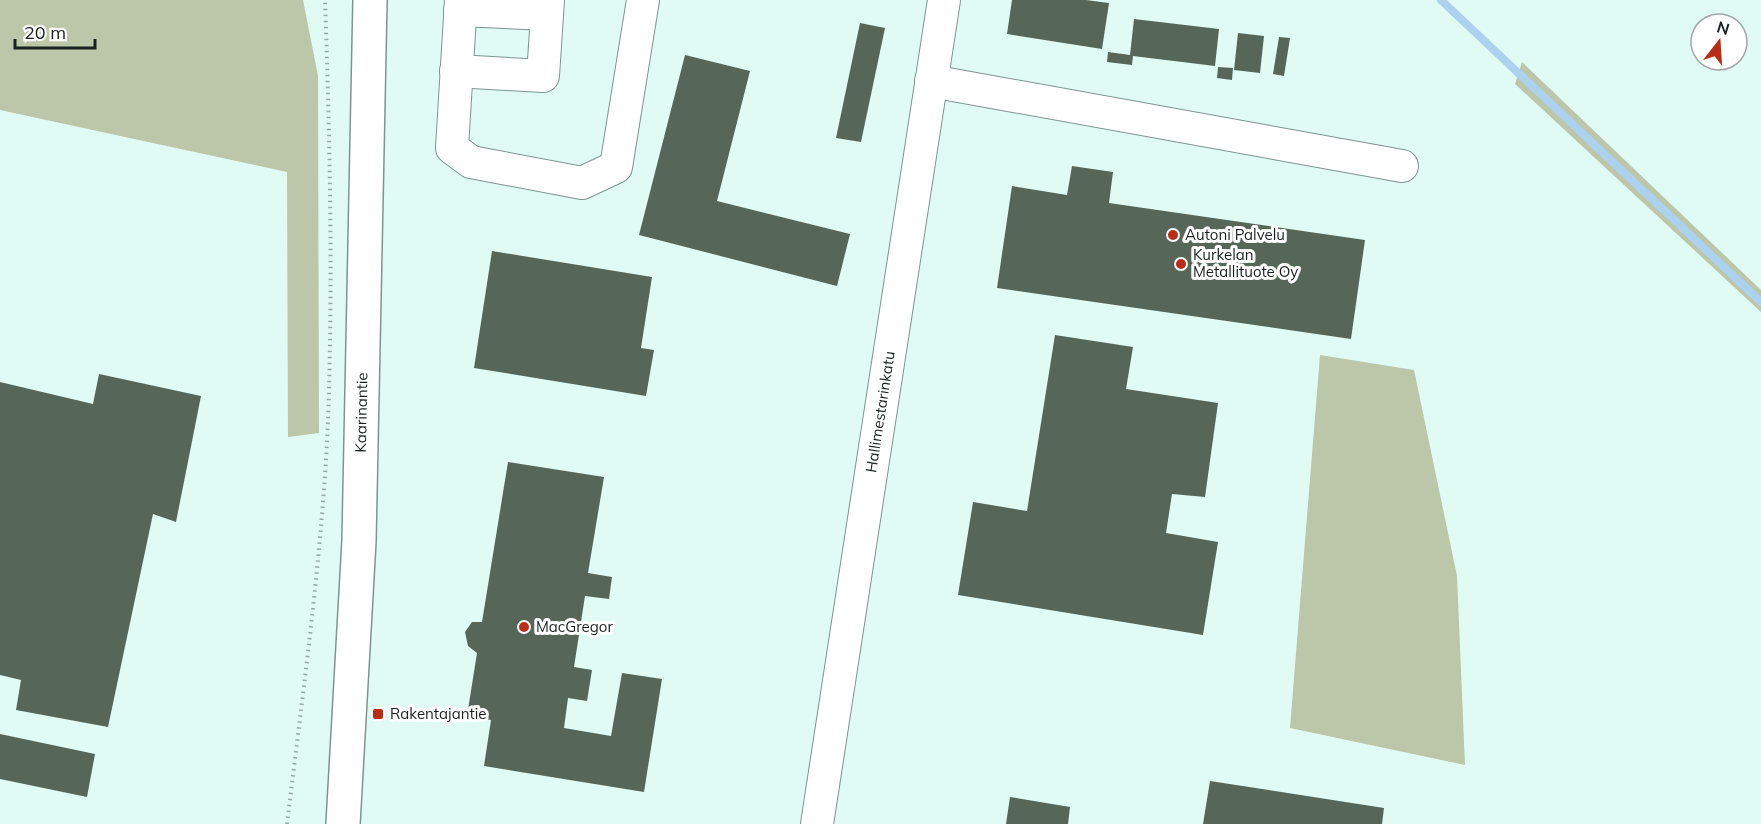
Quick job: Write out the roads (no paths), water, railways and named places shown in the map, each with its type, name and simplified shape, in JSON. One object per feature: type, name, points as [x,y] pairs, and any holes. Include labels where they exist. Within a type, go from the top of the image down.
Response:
[{"type":"main road","name":"Kaarinantie","points":[[343,824],[359,542],[370,0]]},
{"type":"street","points":[[456,71],[543,76],[547,7],[460,5],[456,71],[452,148],[471,162],[582,183],[616,167],[643,0]]},
{"type":"street","name":"Hallimestarinkatu","points":[[817,824],[944,0]]},
{"type":"street","points":[[931,81],[1402,166]]},
{"type":"waterway","points":[[1441,0],[1761,302]]},
{"type":"place","name":"Autoni Palvelu","points":[[1173,235]]},
{"type":"place","name":"Kurkelan Metallituote Oy","points":[[1181,264]]},
{"type":"place","name":"MacGregor","points":[[524,627]]},
{"type":"place","name":"Rakentajantie","points":[[378,714]]}]
